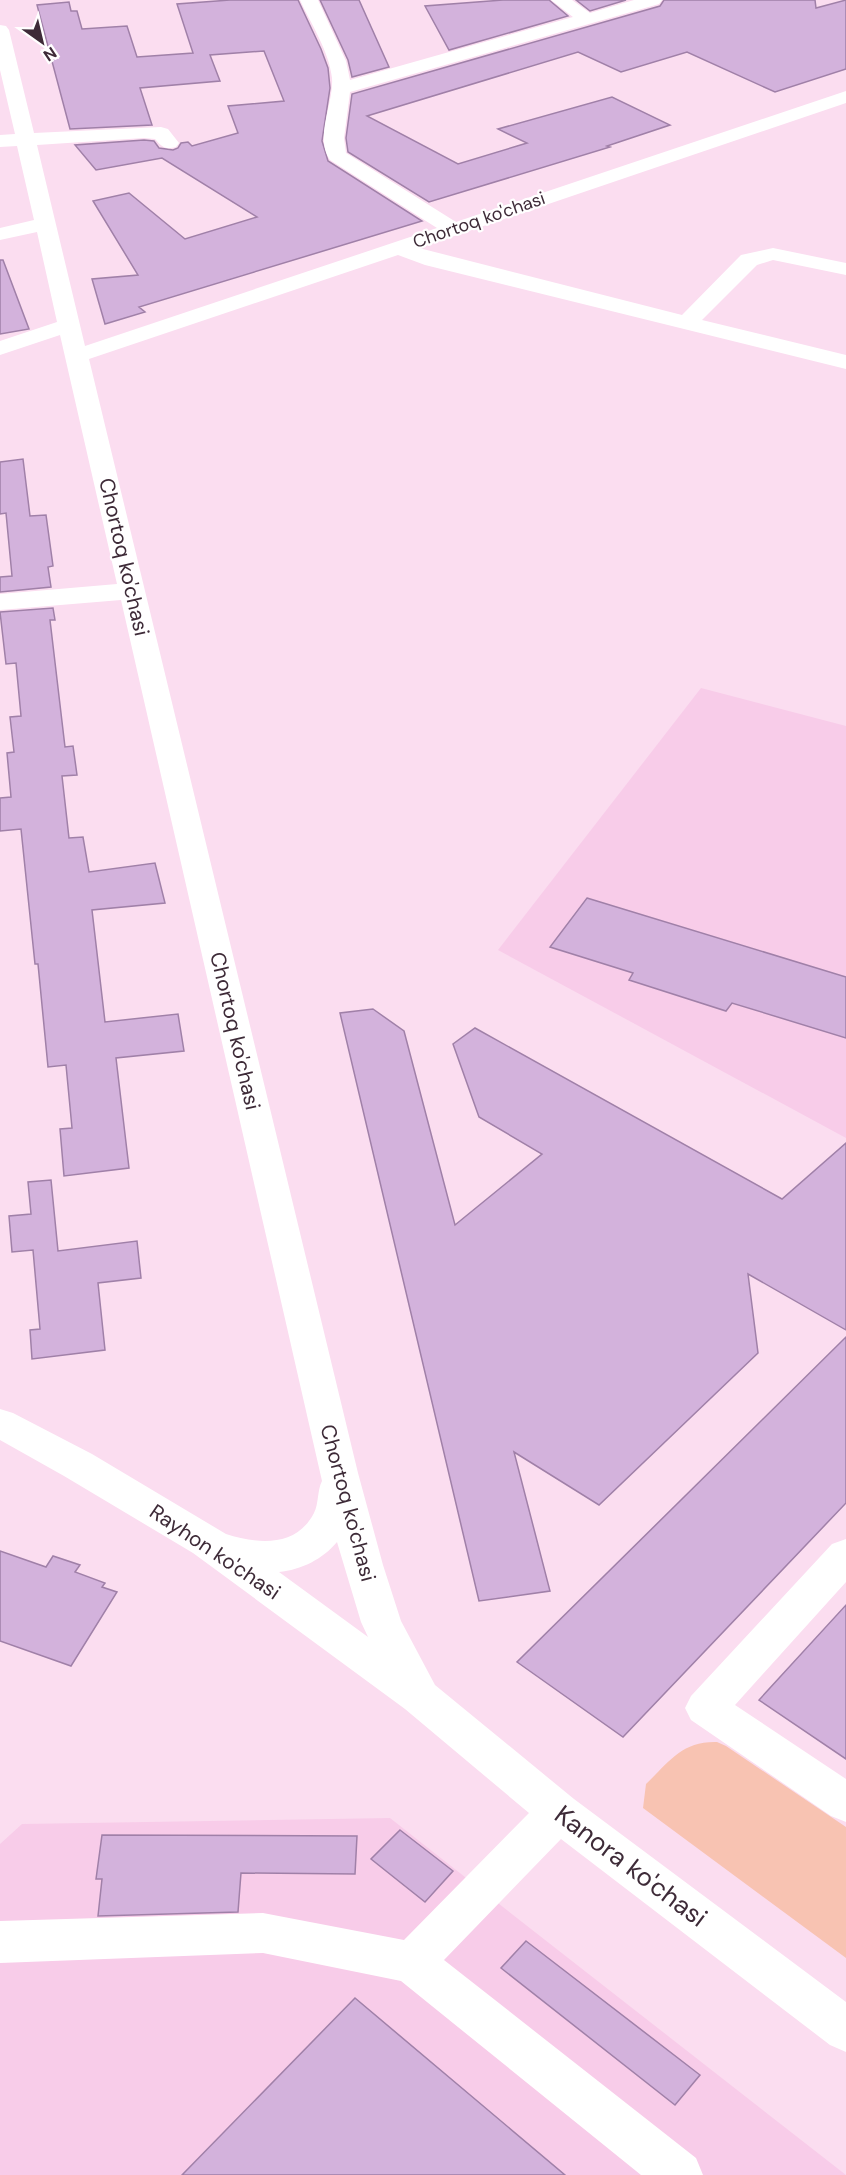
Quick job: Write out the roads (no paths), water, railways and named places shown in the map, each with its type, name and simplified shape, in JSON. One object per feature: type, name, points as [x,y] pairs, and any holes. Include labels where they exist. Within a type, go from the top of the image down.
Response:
[{"type":"street","points":[[309,0],[340,74],[341,89],[332,144],[337,156],[452,229]]},
{"type":"street","points":[[560,0],[587,20]]},
{"type":"street","points":[[341,89],[653,0]]},
{"type":"street","name":"Chortoq ko'chasi","points":[[0,30],[13,141],[46,224],[339,1473],[363,1565],[381,1622],[420,1697]]},
{"type":"street","name":"Chortoq ko'chasi","points":[[78,355],[846,97]]},
{"type":"street","points":[[13,141],[144,132],[161,133],[169,142]]},
{"type":"street","points":[[0,234],[46,224]]},
{"type":"street","points":[[397,248],[434,260],[846,362]]},
{"type":"street","points":[[686,323],[749,260],[773,254],[846,269]]},
{"type":"street","points":[[0,348],[69,325]]},
{"type":"street","points":[[0,602],[132,591]]},
{"type":"street","name":"Rayhon ko'chasi","points":[[0,1423],[78,1465],[207,1542],[420,1697]]},
{"type":"street","points":[[207,1542],[234,1554],[257,1559],[282,1557],[304,1548],[321,1536],[333,1517],[339,1497],[339,1473]]},
{"type":"street","points":[[846,1555],[706,1708],[846,1803]]},
{"type":"street","name":"Kanora ko'chasi","points":[[420,1697],[559,1812],[846,2030]]},
{"type":"street","points":[[412,1962],[559,1812]]},
{"type":"street","points":[[0,1942],[263,1933],[412,1962],[679,2175]]}]
